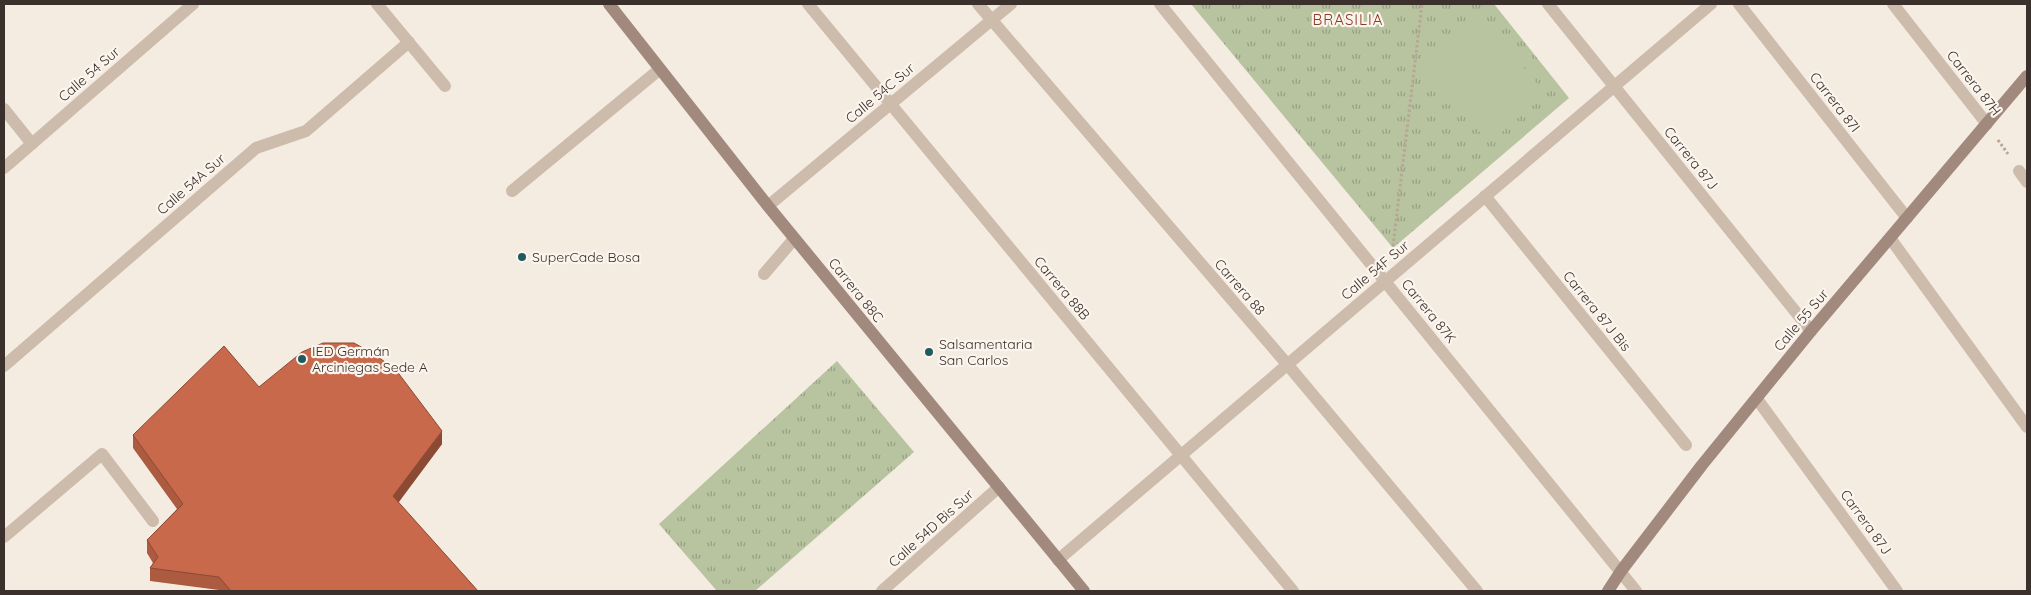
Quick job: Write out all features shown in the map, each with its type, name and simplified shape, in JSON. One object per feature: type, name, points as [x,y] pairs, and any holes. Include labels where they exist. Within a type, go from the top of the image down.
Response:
[{"type":"street","name":"Calle 54 Sur","points":[[4,168],[193,4]]},
{"type":"street","points":[[377,4],[444,86]]},
{"type":"street","name":"Carrera 88C","points":[[609,4],[768,206],[1084,591]]},
{"type":"street","name":"Carrera 88B","points":[[808,4],[1292,591]]},
{"type":"street","name":"Carrera 88","points":[[978,4],[1287,364],[1477,591]]},
{"type":"street","name":"Calle 54C Sur","points":[[768,206],[1011,4]]},
{"type":"street","name":"Carrera 87K","points":[[1160,4],[1636,591]]},
{"type":"street","name":"Carrera 87J","points":[[1548,4],[1811,331]]},
{"type":"street","name":"Calle 54F Sur","points":[[1058,560],[1711,4]]},
{"type":"street","name":"Carrera 87I","points":[[1739,4],[1907,218]]},
{"type":"street","name":"Carrera 87H","points":[[1893,4],[1987,124]]},
{"type":"street","name":"Calle 54A Sur","points":[[4,366],[256,148],[306,131],[409,42]]},
{"type":"street","points":[[512,191],[660,69]]},
{"type":"street","name":"Calle 55 Sur","points":[[1608,591],[1621,571],[1811,331],[2027,76]]},
{"type":"street","points":[[4,109],[32,144]]},
{"type":"street","points":[[2019,171],[2027,182]]},
{"type":"street","name":"Carrera 87J Bis","points":[[1485,196],[1686,445]]},
{"type":"street","points":[[764,274],[794,238]]},
{"type":"street","points":[[1890,238],[2027,428]]},
{"type":"street","name":"Carrera 87J","points":[[1757,399],[1897,591]]},
{"type":"street","points":[[4,537],[102,454],[153,521]]},
{"type":"street","name":"Calle 54D Bis Sur","points":[[882,591],[998,487]]},
{"type":"path","points":[[1386,281],[1393,248],[1422,4]]},
{"type":"path","name":"Carrera 87H","points":[[1987,124],[2019,171]]},
{"type":"green space","points":[[1191,4],[1494,4],[1569,98],[1393,248]]},
{"type":"green space","points":[[1477,13],[1546,94],[1489,143],[1420,62]]},
{"type":"green space","points":[[837,361],[914,452],[755,591],[717,591],[659,524]]},
{"type":"building","points":[[323,343],[354,343],[374,354],[396,370],[442,431],[393,496],[478,591],[231,591],[219,577],[150,568],[158,557],[147,540],[183,504],[133,435],[224,346],[259,387],[302,352]]},
{"type":"place","name":"SuperCade Bosa","points":[[522,257]]},
{"type":"place","name":"Salsamentaria San Carlos","points":[[929,352]]},
{"type":"place","name":"IED Germán Arciniegas Sede A","points":[[302,359]]},
{"type":"district","name":"BRASILIA","points":[[1348,19]]}]
